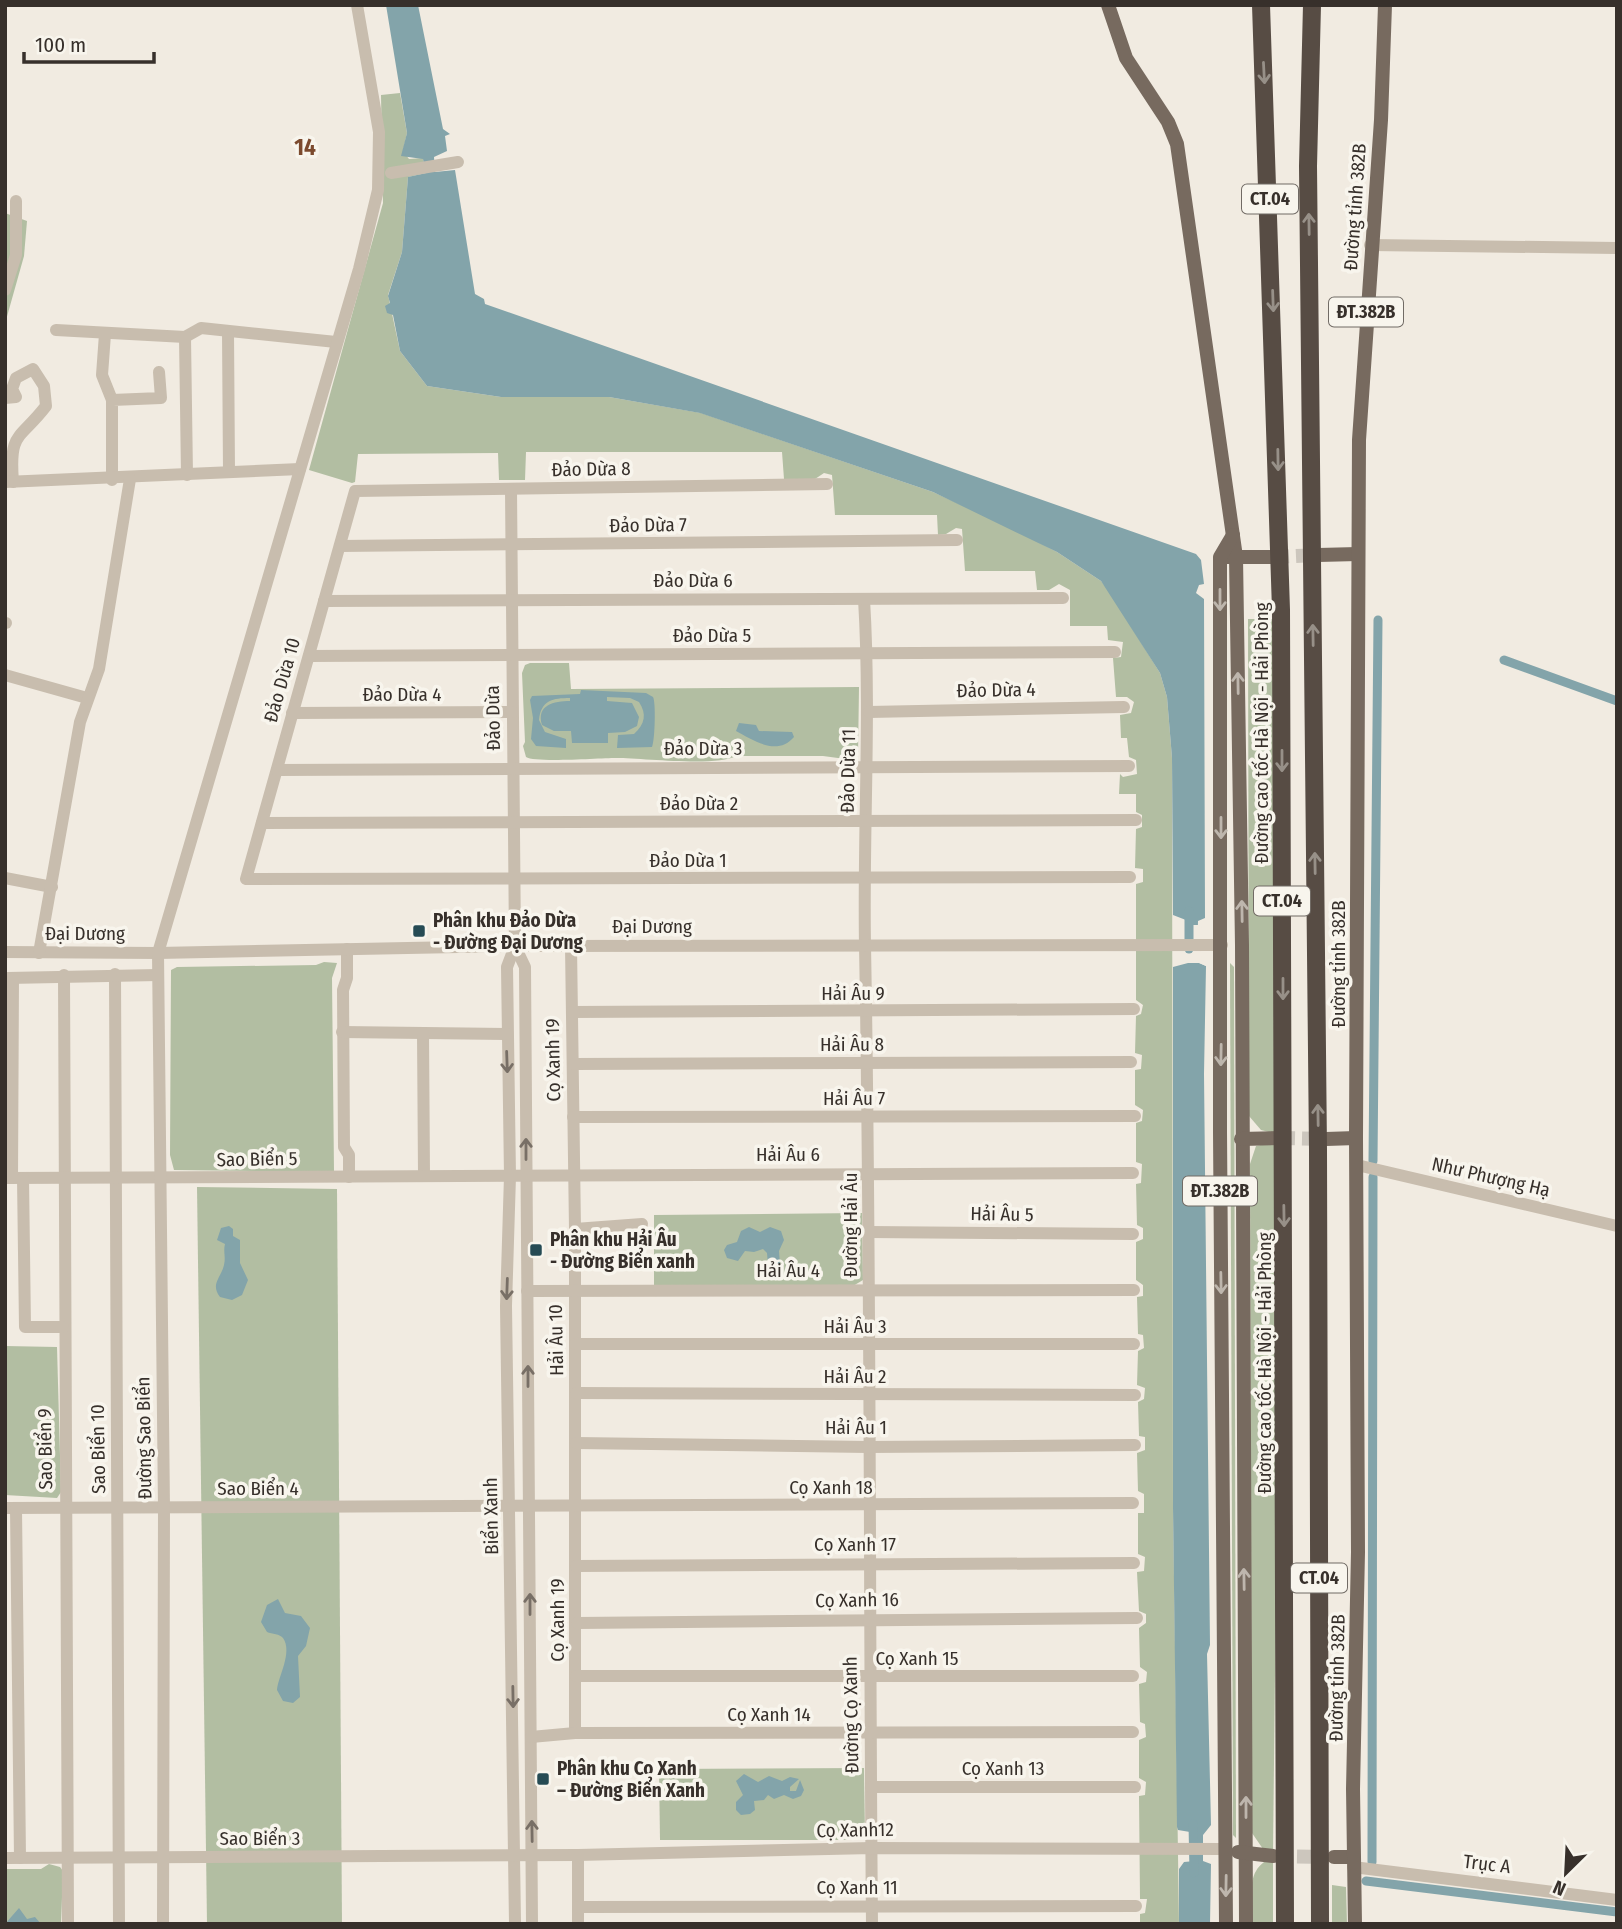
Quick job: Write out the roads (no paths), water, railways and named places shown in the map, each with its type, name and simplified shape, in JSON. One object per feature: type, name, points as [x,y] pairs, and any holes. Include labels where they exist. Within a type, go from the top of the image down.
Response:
[{"type":"highway","name":"Đường cao tốc Hà Nội - Hải Phòng","points":[[1261,5],[1281,610],[1286,1409],[1285,1924]]},
{"type":"highway","name":"CT.04","points":[[1312,5],[1314,34],[1308,166],[1320,1924]]},
{"type":"highway","points":[[1317,1232],[1328,1924]]},
{"type":"highway","points":[[1277,1924],[1277,1782],[1286,1409]]},
{"type":"main road","name":"ĐT.382B","points":[[1108,5],[1126,58],[1168,122],[1177,145],[1236,557],[1242,945],[1246,1924]]},
{"type":"main road","name":"Đường tỉnh 382B","points":[[1355,1924],[1353,1862],[1358,1566],[1356,620],[1359,440],[1370,245],[1381,120],[1385,5]]},
{"type":"main road","points":[[1220,557],[1233,535]]},
{"type":"main road","points":[[1318,555],[1358,554]]},
{"type":"main road","points":[[1220,557],[1275,556]]},
{"type":"main road","name":"ĐT.382B","points":[[1220,557],[1220,1146],[1226,1924]]},
{"type":"main road","points":[[1222,945],[1242,945]]},
{"type":"main road","points":[[1241,1139],[1281,1138]]},
{"type":"main road","points":[[1326,1139],[1356,1138]]},
{"type":"main road","points":[[1226,1849],[1245,1854],[1273,1856]]},
{"type":"main road","points":[[1334,1857],[1353,1862]]},
{"type":"street","name":"Đường Sao Biển","points":[[163,1924],[164,1508],[158,953],[359,269],[378,190],[379,132],[358,5]]},
{"type":"street","points":[[391,173],[458,162]]},
{"type":"street","points":[[5,290],[16,255],[16,201]]},
{"type":"street","points":[[1370,245],[1617,248]]},
{"type":"street","points":[[56,330],[185,337],[201,328],[336,342]]},
{"type":"street","points":[[228,332],[229,472]]},
{"type":"street","points":[[105,334],[102,375],[112,400],[112,480]]},
{"type":"street","points":[[185,337],[187,475]]},
{"type":"street","points":[[5,398],[16,397],[12,389],[16,379],[33,369],[44,386],[46,406],[31,420],[10,450],[9,482],[112,480],[300,469]]},
{"type":"street","points":[[112,400],[161,398],[159,372]]},
{"type":"street","points":[[111,447],[125,444]]},
{"type":"street","points":[[39,953],[87,698],[99,669],[130,479]]},
{"type":"street","name":"Đảo Dừa 8","points":[[355,491],[827,484]]},
{"type":"street","name":"Đảo Dừa","points":[[511,490],[515,946]]},
{"type":"street","name":"Đảo Dừa 10","points":[[246,879],[355,491]]},
{"type":"street","name":"Đảo Dừa 7","points":[[340,546],[957,540]]},
{"type":"street","name":"Đảo Dừa 6","points":[[324,601],[1063,598]]},
{"type":"street","name":"Đảo Dừa 11","points":[[864,599],[869,712],[865,944]]},
{"type":"street","name":"Đảo Dừa 5","points":[[309,656],[1115,652]]},
{"type":"street","points":[[5,675],[87,698]]},
{"type":"street","name":"Đảo Dừa 4","points":[[869,712],[1124,707]]},
{"type":"street","name":"Đảo Dừa 4","points":[[292,713],[512,712]]},
{"type":"street","name":"Đảo Dừa 3","points":[[277,770],[868,765],[1129,766]]},
{"type":"street","name":"Đảo Dừa 2","points":[[262,823],[1136,820]]},
{"type":"street","name":"Đảo Dừa 1","points":[[246,879],[1130,877]]},
{"type":"street","points":[[5,878],[51,887]]},
{"type":"street","name":"Đường Hải Âu","points":[[865,944],[869,1117],[868,1506]]},
{"type":"street","name":"Đại Dương","points":[[5,952],[158,953],[515,946],[1222,945]]},
{"type":"street","name":"Biển Xanh","points":[[515,946],[507,967],[506,1034],[510,1176],[506,1306],[515,1924]]},
{"type":"street","name":"Biển Xanh","points":[[515,946],[525,967],[532,1924]]},
{"type":"street","name":"Cọ Xanh 19","points":[[571,946],[574,1173]]},
{"type":"street","points":[[347,948],[342,1032],[344,1147],[349,1155],[349,1177]]},
{"type":"street","name":"Sao Biển 10","points":[[115,974],[119,1924]]},
{"type":"street","name":"Sao Biển 9","points":[[64,975],[63,1327],[68,1924]]},
{"type":"street","points":[[63,1327],[25,1327],[13,1178],[9,978],[158,975]]},
{"type":"street","name":"Hải Âu 9","points":[[572,1012],[867,1013],[1134,1009]]},
{"type":"street","points":[[342,1032],[506,1034]]},
{"type":"street","points":[[423,1033],[424,1175]]},
{"type":"street","name":"Hải Âu 8","points":[[574,1065],[1131,1062]]},
{"type":"street","name":"Hải Âu 7","points":[[573,1117],[1135,1116]]},
{"type":"street","name":"Như Phượng Hạ","points":[[1357,1166],[1617,1226]]},
{"type":"street","name":"Hải Âu 6","points":[[526,1177],[574,1173],[1133,1173]]},
{"type":"street","name":"Hải Âu 10","points":[[574,1173],[576,1506]]},
{"type":"street","points":[[510,1176],[526,1177]]},
{"type":"street","name":"Sao Biển 5","points":[[13,1178],[510,1176]]},
{"type":"street","points":[[575,1229],[642,1224]]},
{"type":"street","name":"Hải Âu 5","points":[[869,1231],[1133,1234]]},
{"type":"street","name":"Hải Âu 4","points":[[527,1291],[1133,1290]]},
{"type":"street","name":"Hải Âu 3","points":[[575,1344],[1134,1344]]},
{"type":"street","name":"Hải Âu 2","points":[[576,1394],[1135,1395]]},
{"type":"street","name":"Hải Âu 1","points":[[576,1443],[868,1447],[1136,1445]]},
{"type":"street","name":"Cọ Xanh 18","points":[[529,1506],[1133,1503]]},
{"type":"street","name":"Sao Biển 4","points":[[11,1508],[529,1506]]},
{"type":"street","name":"Cọ Xanh 19","points":[[575,1733],[578,1623],[576,1506]]},
{"type":"street","name":"Đường Cọ Xanh","points":[[868,1506],[872,1924]]},
{"type":"street","points":[[11,1508],[20,1858]]},
{"type":"street","name":"Cọ Xanh 17","points":[[576,1566],[1134,1563]]},
{"type":"street","name":"Cọ Xanh 16","points":[[578,1623],[1137,1618]]},
{"type":"street","name":"Cọ Xanh 15","points":[[576,1675],[1133,1676]]},
{"type":"street","name":"Cọ Xanh 14","points":[[531,1737],[575,1733],[1133,1732]]},
{"type":"street","name":"Cọ Xanh 13","points":[[871,1787],[1135,1787]]},
{"type":"street","name":"Cọ Xanh12","points":[[532,1856],[872,1848],[1226,1849]]},
{"type":"street","points":[[515,1856],[532,1856]]},
{"type":"street","name":"Sao Biển 3","points":[[5,1858],[515,1856]]},
{"type":"street","points":[[578,1856],[578,1924]]},
{"type":"street","name":"Trục A","points":[[1353,1862],[1617,1900]]},
{"type":"street","name":"Cọ Xanh 11","points":[[578,1907],[1136,1906]]},
{"type":"water","points":[[386,5],[418,5],[443,129],[450,134],[445,136],[447,151],[434,157],[435,172],[455,170],[475,294],[484,299],[485,304],[1196,554],[1201,560],[1204,584],[1199,585],[1196,593],[1204,599],[1205,918],[1198,921],[1197,962],[1206,966],[1204,1074],[1210,1645],[1207,1654],[1211,1825],[1203,1835],[1203,1861],[1211,1864],[1210,1924],[1179,1924],[1179,1869],[1184,1862],[1195,1861],[1196,1833],[1178,1830],[1177,1827],[1173,1508],[1173,967],[1188,963],[1191,922],[1173,915],[1172,758],[1167,697],[1160,673],[1101,581],[1057,552],[933,492],[700,413],[609,397],[501,397],[427,386],[400,351],[393,315],[387,313],[385,306],[390,303],[388,296],[402,252],[408,177],[426,173],[423,159],[401,156],[407,133]]},
{"type":"water","points":[[581,690],[646,693],[653,697],[655,722],[652,747],[617,748],[618,735],[634,734],[641,726],[643,711],[639,702],[630,698],[607,697],[607,701],[632,703],[639,717],[637,726],[625,732],[608,733],[608,743],[572,743],[571,731],[554,731],[542,725],[544,709],[553,703],[570,701],[570,698],[558,699],[545,704],[539,720],[545,732],[566,739],[566,748],[536,746],[531,739],[532,696],[580,694]]},
{"type":"water","points":[[739,723],[756,725],[759,731],[792,732],[794,737],[780,746],[765,745],[736,731]]},
{"type":"water","points":[[229,1226],[233,1229],[233,1236],[240,1240],[240,1263],[248,1280],[242,1295],[232,1300],[220,1297],[216,1288],[225,1259],[225,1244],[217,1240],[221,1228]]},
{"type":"water","points":[[749,1227],[760,1232],[770,1227],[781,1231],[784,1240],[779,1251],[780,1265],[773,1268],[768,1265],[767,1253],[763,1249],[745,1251],[738,1261],[727,1258],[724,1250],[727,1245],[737,1242],[741,1231]]},
{"type":"water","points":[[278,1599],[285,1613],[301,1616],[310,1628],[306,1646],[298,1656],[300,1697],[293,1703],[283,1701],[277,1690],[286,1657],[286,1644],[282,1637],[267,1632],[261,1622],[267,1605]]},
{"type":"water","points":[[744,1774],[758,1782],[769,1776],[782,1781],[790,1777],[799,1779],[790,1787],[790,1791],[796,1791],[800,1780],[804,1790],[801,1796],[793,1799],[784,1795],[774,1799],[768,1795],[764,1800],[754,1801],[755,1810],[750,1814],[741,1815],[736,1810],[736,1802],[743,1795],[736,1781]]},
{"type":"water","points":[[19,1908],[27,1919],[35,1917],[41,1924],[5,1924]]},
{"type":"waterway","points":[[1373,1161],[1378,620]]},
{"type":"waterway","points":[[1504,660],[1617,701]]},
{"type":"waterway","points":[[1189,911],[1189,949]]},
{"type":"waterway","points":[[1372,1862],[1373,1177]]},
{"type":"waterway","points":[[1193,1824],[1194,1873]]},
{"type":"waterway","points":[[1366,1881],[1617,1912]]},
{"type":"tunnel","points":[[1275,557],[1318,555]]},
{"type":"tunnel","points":[[1281,1138],[1326,1139]]},
{"type":"tunnel","points":[[1276,1856],[1329,1857]]},
{"type":"place","name":"Phân khu Đảo Dừa - Đường Đại Dương","points":[[419,931]]},
{"type":"place","name":"Phân khu Hải Âu - Đường Biển xanh","points":[[536,1250]]},
{"type":"place","name":"Phân khu Cọ Xanh – Đường Biển Xanh","points":[[543,1779]]},
{"type":"district","name":"14","points":[[305,147]]}]
